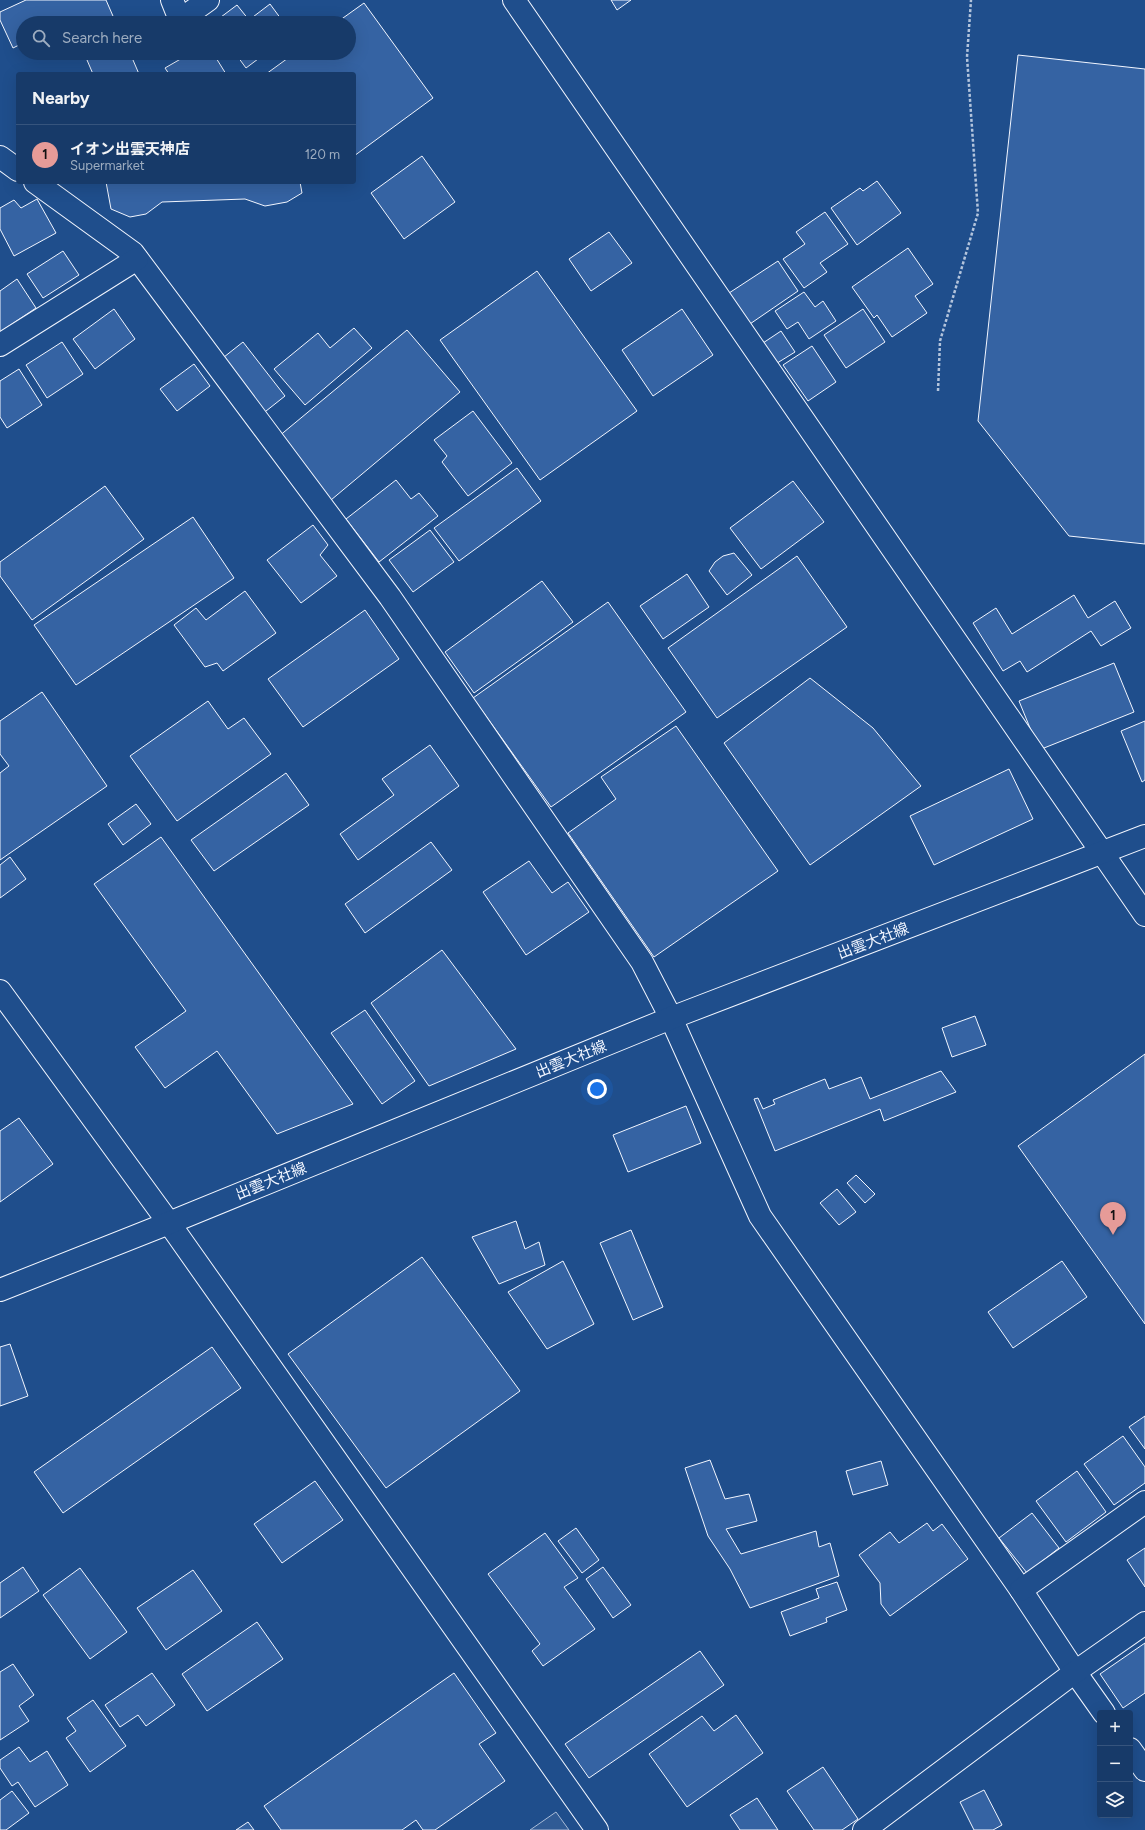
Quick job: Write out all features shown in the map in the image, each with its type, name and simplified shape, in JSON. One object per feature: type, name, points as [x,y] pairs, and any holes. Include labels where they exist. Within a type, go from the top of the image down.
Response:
[{"type":"street","points":[[172,0],[178,16]]},
{"type":"street","points":[[186,16],[208,0]]},
{"type":"street","points":[[514,0],[1145,915]]},
{"type":"street","points":[[0,157],[16,169]]},
{"type":"street","points":[[37,184],[133,253],[390,597],[642,962],[671,1018],[760,1216],[1021,1590],[1102,1710]]},
{"type":"street","points":[[0,345],[137,259]]},
{"type":"street","name":"出雲大社線","points":[[0,1290],[169,1223],[671,1018],[1145,836]]},
{"type":"street","points":[[0,991],[169,1223],[597,1830]]},
{"type":"street","points":[[1021,1590],[1145,1502]]},
{"type":"street","points":[[864,1830],[1075,1672],[1145,1623]]},
{"type":"street","points":[[1133,1753],[1145,1770]]},
{"type":"path","points":[[938,391],[940,341],[978,214],[967,57],[971,0]]},
{"type":"shaded area","points":[[556,1812],[569,1830],[530,1830]]},
{"type":"building","points":[[26,0],[106,0],[113,16],[16,16],[16,46],[13,48],[0,20],[0,12]]},
{"type":"building","points":[[611,0],[631,0],[617,10]]},
{"type":"building","points":[[364,3],[433,98],[356,155],[356,72],[269,72],[285,60],[356,60],[356,16],[346,16]]},
{"type":"building","points":[[270,4],[279,16],[254,16]]},
{"type":"building","points":[[237,5],[246,16],[222,16]]},
{"type":"building","points":[[1018,55],[1145,69],[1145,544],[1069,536],[978,421]]},
{"type":"building","points":[[87,60],[133,60],[138,72],[92,72]]},
{"type":"building","points":[[179,60],[217,60],[225,72],[168,72],[165,68]]},
{"type":"building","points":[[240,60],[257,60],[246,68]]},
{"type":"building","points":[[422,156],[455,202],[404,239],[371,193]]},
{"type":"building","points":[[877,181],[901,213],[857,245],[831,208],[860,188],[863,191]]},
{"type":"building","points":[[106,184],[300,184],[302,193],[287,202],[265,206],[245,199],[162,202],[146,214],[130,217],[111,209]]},
{"type":"building","points":[[37,199],[56,233],[14,256],[0,229],[0,208],[14,200],[21,208]]},
{"type":"building","points":[[825,212],[848,244],[820,263],[827,272],[804,288],[783,259],[805,244],[796,232]]},
{"type":"building","points":[[609,232],[632,263],[591,291],[569,259]]},
{"type":"building","points":[[908,248],[933,284],[915,296],[927,313],[892,337],[877,315],[874,318],[852,287]]},
{"type":"building","points":[[63,251],[79,275],[43,298],[27,274]]},
{"type":"building","points":[[778,261],[798,291],[747,326],[726,295]]},
{"type":"building","points":[[537,271],[637,411],[540,480],[440,340]]},
{"type":"building","points":[[17,279],[36,308],[0,332],[0,291]]},
{"type":"building","points":[[804,292],[815,307],[823,301],[836,321],[809,339],[798,322],[787,329],[775,311]]},
{"type":"building","points":[[114,309],[135,339],[95,369],[73,339]]},
{"type":"building","points":[[682,309],[713,355],[653,396],[622,350]]},
{"type":"building","points":[[863,309],[885,342],[846,368],[824,335]]},
{"type":"building","points":[[354,328],[372,348],[305,405],[274,369],[318,333],[330,348]]},
{"type":"building","points":[[407,330],[460,392],[331,500],[278,437]]},
{"type":"building","points":[[781,331],[795,352],[774,365],[760,345]]},
{"type":"building","points":[[62,342],[83,374],[47,398],[26,365]]},
{"type":"building","points":[[243,342],[285,396],[261,415],[219,361]]},
{"type":"building","points":[[812,346],[836,382],[808,401],[783,365]]},
{"type":"building","points":[[194,364],[210,386],[177,411],[160,389]]},
{"type":"building","points":[[19,369],[42,405],[7,428],[0,417],[0,381]]},
{"type":"building","points":[[473,411],[512,463],[468,496],[442,462],[447,456],[434,440]]},
{"type":"building","points":[[517,468],[541,501],[459,561],[434,528]]},
{"type":"building","points":[[396,480],[411,499],[419,493],[438,516],[379,562],[346,519]]},
{"type":"building","points":[[793,481],[824,522],[761,569],[730,528]]},
{"type":"building","points":[[105,486],[144,539],[32,620],[0,576],[0,562]]},
{"type":"building","points":[[193,517],[234,578],[76,685],[34,625]]},
{"type":"building","points":[[313,525],[328,545],[320,555],[337,576],[301,603],[267,560]]},
{"type":"building","points":[[430,530],[454,562],[413,592],[389,560]]},
{"type":"building","points":[[734,553],[752,575],[727,595],[709,571],[715,562],[723,556]]},
{"type":"building","points":[[797,556],[847,627],[717,718],[668,648]]},
{"type":"building","points":[[687,574],[709,607],[663,639],[640,606]]},
{"type":"building","points":[[542,581],[573,622],[474,693],[445,652]]},
{"type":"building","points":[[245,591],[276,633],[223,671],[217,663],[205,667],[174,625],[196,608],[206,620]]},
{"type":"building","points":[[1074,595],[1088,618],[1115,601],[1131,628],[1101,646],[1091,631],[1027,672],[1020,661],[1003,671],[973,623],[996,608],[1012,634]]},
{"type":"building","points":[[608,602],[686,712],[551,807],[473,698]]},
{"type":"building","points":[[365,610],[399,659],[303,727],[268,679]]},
{"type":"building","points":[[1114,663],[1134,712],[1039,750],[1019,701]]},
{"type":"building","points":[[810,678],[873,728],[921,786],[810,865],[724,743]]},
{"type":"building","points":[[42,692],[107,786],[0,860],[0,773],[9,766],[0,754],[0,721]]},
{"type":"building","points":[[208,701],[228,729],[244,718],[271,754],[177,821],[130,756]]},
{"type":"building","points":[[1145,721],[1145,780],[1142,782],[1121,731]]},
{"type":"building","points":[[676,726],[778,871],[654,957],[568,833],[616,799],[601,777]]},
{"type":"building","points":[[430,745],[459,786],[358,860],[340,834],[394,795],[382,779]]},
{"type":"building","points":[[1009,769],[1033,819],[934,865],[910,816]]},
{"type":"building","points":[[286,773],[309,805],[214,871],[191,840]]},
{"type":"building","points":[[136,804],[151,824],[123,845],[108,824]]},
{"type":"building","points":[[161,837],[353,1104],[277,1134],[217,1051],[165,1088],[135,1047],[186,1011],[94,884]]},
{"type":"building","points":[[431,842],[452,870],[365,933],[345,904]]},
{"type":"building","points":[[10,857],[26,879],[0,898],[0,865]]},
{"type":"building","points":[[529,861],[552,893],[568,882],[589,912],[526,955],[483,892]]},
{"type":"building","points":[[442,950],[516,1049],[429,1086],[371,1003]]},
{"type":"building","points":[[365,1010],[415,1081],[382,1104],[331,1033]]},
{"type":"building","points":[[975,1016],[986,1045],[952,1057],[942,1028]]},
{"type":"building","points":[[1145,1054],[1145,1324],[1018,1146]]},
{"type":"building","points":[[941,1071],[956,1092],[884,1121],[880,1109],[775,1151],[754,1099],[758,1098],[763,1109],[775,1104],[773,1100],[825,1079],[829,1089],[861,1077],[870,1099]]},
{"type":"building","points":[[686,1106],[701,1143],[628,1172],[613,1135]]},
{"type":"building","points":[[19,1118],[53,1164],[0,1202],[0,1131]]},
{"type":"building","points":[[856,1175],[875,1194],[865,1203],[847,1183]]},
{"type":"building","points":[[837,1189],[856,1212],[839,1225],[820,1203]]},
{"type":"building","points":[[516,1221],[525,1249],[539,1242],[545,1265],[499,1284],[472,1237]]},
{"type":"building","points":[[631,1230],[663,1307],[633,1320],[600,1243]]},
{"type":"building","points":[[422,1257],[520,1391],[386,1488],[288,1354]]},
{"type":"building","points":[[563,1261],[594,1324],[547,1349],[508,1292]]},
{"type":"building","points":[[1062,1261],[1087,1297],[1013,1348],[988,1312]]},
{"type":"building","points":[[10,1344],[28,1396],[0,1406],[0,1347]]},
{"type":"building","points":[[212,1347],[241,1388],[63,1513],[34,1472]]},
{"type":"building","points":[[1145,1416],[1145,1449],[1129,1427]]},
{"type":"building","points":[[1123,1436],[1145,1467],[1145,1483],[1114,1505],[1084,1464]]},
{"type":"building","points":[[710,1460],[725,1499],[749,1494],[757,1521],[726,1529],[741,1554],[816,1531],[819,1547],[830,1543],[839,1576],[750,1608],[730,1569],[708,1536],[685,1468]]},
{"type":"building","points":[[881,1461],[888,1485],[853,1495],[846,1471]]},
{"type":"building","points":[[1077,1471],[1106,1512],[1066,1542],[1036,1501]]},
{"type":"building","points":[[315,1481],[343,1520],[282,1563],[254,1524]]},
{"type":"building","points":[[1032,1513],[1059,1548],[1027,1573],[999,1538]]},
{"type":"building","points":[[927,1523],[933,1531],[942,1524],[968,1559],[890,1616],[881,1604],[880,1583],[859,1555],[890,1532],[899,1543]]},
{"type":"building","points":[[576,1528],[599,1560],[582,1573],[558,1541]]},
{"type":"building","points":[[545,1533],[578,1578],[564,1587],[595,1629],[543,1666],[532,1651],[540,1644],[488,1574]]},
{"type":"building","points":[[1145,1548],[1145,1587],[1127,1560]]},
{"type":"building","points":[[23,1567],[39,1591],[0,1618],[0,1583]]},
{"type":"building","points":[[603,1567],[631,1605],[613,1618],[586,1579]]},
{"type":"building","points":[[80,1568],[127,1632],[90,1659],[43,1595]]},
{"type":"building","points":[[193,1570],[222,1611],[166,1650],[137,1608]]},
{"type":"building","points":[[837,1582],[847,1610],[826,1618],[827,1622],[790,1636],[781,1612],[819,1598],[816,1589]]},
{"type":"building","points":[[257,1622],[283,1659],[207,1711],[182,1674]]},
{"type":"building","points":[[1145,1643],[1145,1693],[1123,1708],[1100,1674]]},
{"type":"building","points":[[700,1651],[724,1685],[589,1778],[565,1744]]},
{"type":"building","points":[[13,1664],[34,1695],[19,1706],[29,1721],[0,1740],[0,1672]]},
{"type":"building","points":[[152,1673],[175,1705],[146,1726],[138,1715],[120,1727],[105,1705]]},
{"type":"building","points":[[454,1673],[496,1733],[479,1744],[505,1781],[435,1830],[423,1830],[416,1820],[402,1830],[281,1830],[264,1806]]},
{"type":"building","points":[[93,1700],[126,1746],[90,1772],[66,1738],[76,1731],[67,1718]]},
{"type":"building","points":[[736,1715],[763,1753],[687,1807],[649,1754],[702,1716],[714,1731]]},
{"type":"building","points":[[19,1747],[30,1762],[47,1751],[68,1785],[35,1807],[18,1782],[12,1786],[0,1768],[0,1760]]},
{"type":"building","points":[[823,1767],[858,1819],[842,1830],[814,1830],[787,1791]]},
{"type":"building","points":[[984,1790],[1002,1825],[993,1830],[974,1830],[960,1802]]},
{"type":"building","points":[[12,1791],[29,1813],[6,1830],[0,1830],[0,1800]]},
{"type":"building","points":[[757,1798],[778,1830],[740,1830],[730,1815]]},
{"type":"building","points":[[248,1822],[254,1830],[236,1830]]},
{"type":"place","name":"イオン出雲天神店","points":[[1113,1235]]}]
